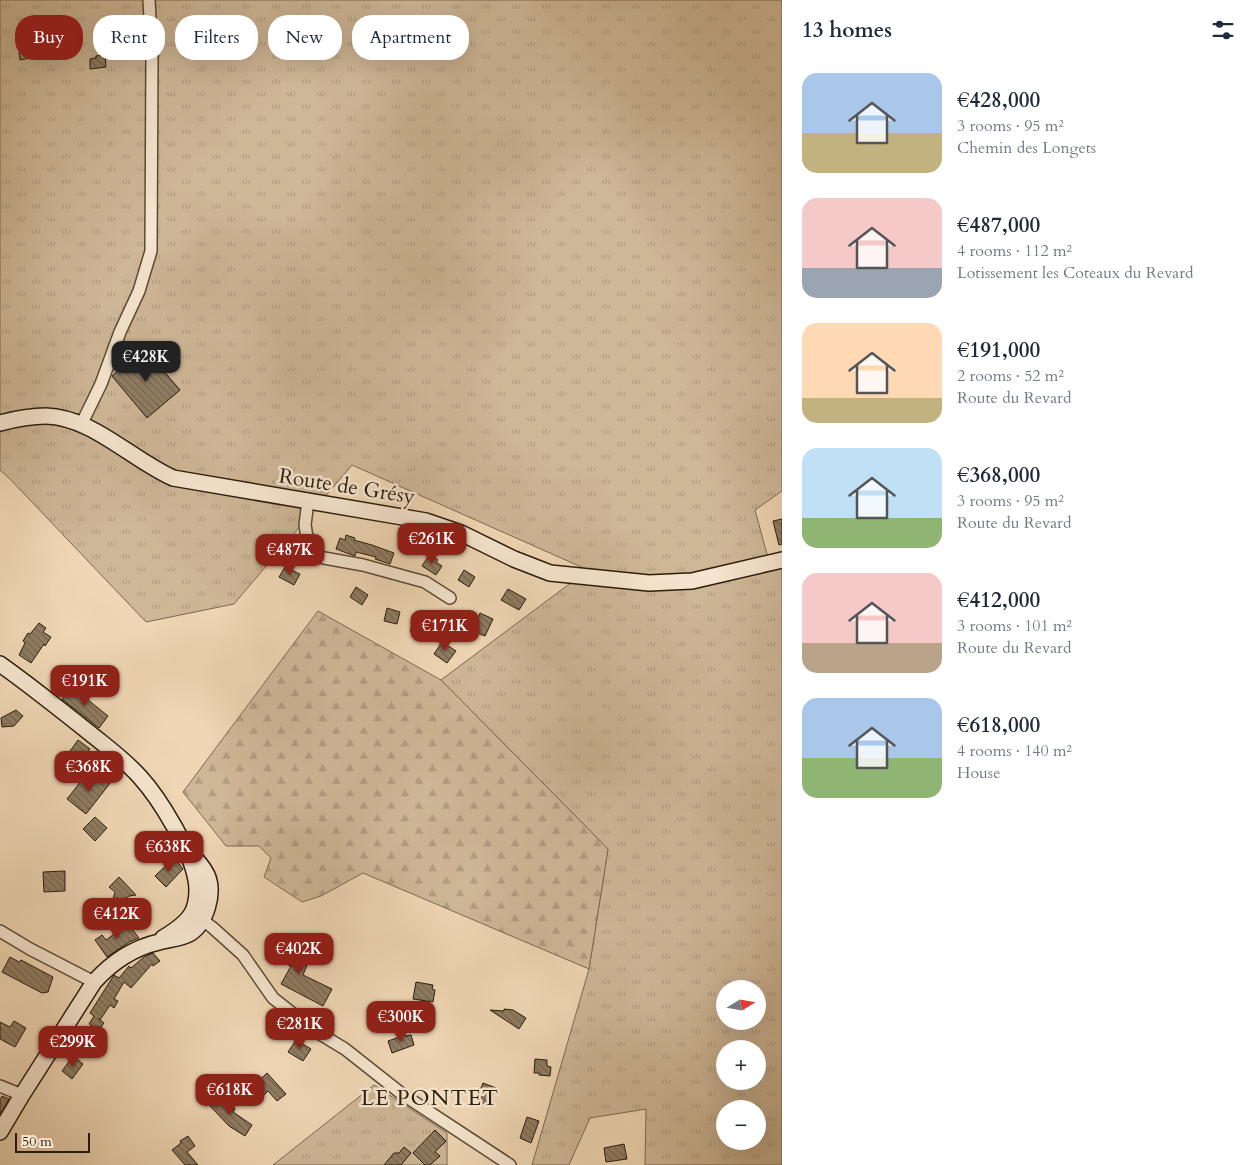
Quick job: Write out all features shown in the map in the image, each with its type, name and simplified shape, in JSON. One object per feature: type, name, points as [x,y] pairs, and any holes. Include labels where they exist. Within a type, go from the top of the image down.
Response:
[{"type":"main road","name":"Route de Grésy","points":[[0,423],[30,417],[47,416],[66,419],[102,435],[156,470],[173,478],[426,521],[461,533],[514,559],[550,573],[649,583],[692,581],[782,560]]},
{"type":"main road","points":[[0,664],[34,688],[139,776],[158,801],[185,848],[204,869],[208,878],[208,902],[197,916],[189,934],[158,942],[118,959],[105,969],[94,982],[0,1132]]},
{"type":"street","points":[[82,425],[139,291],[150,251],[152,54],[149,0]]},
{"type":"street","points":[[308,501],[307,537],[309,546],[314,554],[324,558],[364,565],[425,582],[450,598]]},
{"type":"street","points":[[197,916],[243,956],[272,998],[312,1029],[345,1049],[402,1094],[510,1165]]},
{"type":"street","points":[[0,931],[30,949],[94,982]]},
{"type":"street","points":[[0,1086],[22,1095]]},
{"type":"green space","points":[[0,0],[782,0],[782,491],[755,510],[771,569],[782,567],[782,1165],[645,1165],[646,1109],[590,1118],[569,1165],[532,1165],[589,969],[608,849],[441,680],[588,570],[352,465],[234,604],[146,622],[0,470]]},
{"type":"green space","points":[[318,611],[441,680],[608,849],[589,969],[363,873],[321,896],[302,902],[264,877],[271,858],[259,846],[226,846],[183,792]]},
{"type":"green space","points":[[374,1085],[447,1133],[447,1165],[273,1165]]},
{"type":"building","points":[[90,59],[105,60],[106,67],[90,69]]},
{"type":"building","points":[[144,348],[180,390],[147,418],[112,376]]},
{"type":"building","points":[[782,519],[782,544],[779,545],[773,521]]},
{"type":"building","points":[[346,535],[355,538],[354,540],[394,553],[390,564],[375,559],[376,557],[356,552],[355,556],[336,549],[340,538],[345,540]]},
{"type":"building","points":[[429,555],[438,560],[436,562],[442,566],[436,575],[422,566]]},
{"type":"building","points":[[285,567],[300,574],[294,585],[279,577]]},
{"type":"building","points":[[464,570],[475,577],[469,587],[458,580]]},
{"type":"building","points":[[356,587],[368,595],[362,605],[350,597]]},
{"type":"building","points":[[508,589],[526,599],[519,610],[501,600]]},
{"type":"building","points":[[387,608],[400,612],[397,624],[384,621]]},
{"type":"building","points":[[480,613],[493,619],[485,636],[475,632]]},
{"type":"building","points":[[39,623],[46,628],[43,632],[51,637],[31,663],[19,655],[25,643],[23,641],[28,633],[30,634]]},
{"type":"building","points":[[414,624],[422,624],[432,631],[426,641],[410,631]]},
{"type":"building","points":[[442,642],[456,651],[447,663],[434,654]]},
{"type":"building","points":[[72,687],[108,716],[99,728],[62,699]]},
{"type":"building","points":[[16,710],[23,716],[14,726],[2,727],[1,718]]},
{"type":"building","points":[[78,740],[90,749],[79,763],[68,754]]},
{"type":"building","points":[[98,773],[111,782],[86,814],[67,799],[82,780],[88,785]]},
{"type":"building","points":[[95,817],[107,828],[95,841],[83,829]]},
{"type":"building","points":[[174,858],[183,869],[166,887],[155,876]]},
{"type":"building","points":[[65,871],[65,891],[44,892],[43,872]]},
{"type":"building","points":[[119,877],[136,895],[129,896],[110,909],[115,892],[109,887]]},
{"type":"building","points":[[128,924],[139,938],[129,942],[107,957],[95,940],[102,935],[106,940]]},
{"type":"building","points":[[271,943],[310,958],[303,975],[332,989],[323,1006],[281,984],[291,966],[266,956]]},
{"type":"building","points":[[153,953],[160,961],[153,966],[152,964],[131,988],[124,982],[114,999],[118,1001],[114,1008],[110,1005],[100,1020],[104,1023],[99,1030],[89,1024],[94,1016],[90,1013],[114,975],[119,978],[129,966],[131,968],[144,957]]},
{"type":"building","points":[[10,957],[19,962],[21,960],[53,977],[48,992],[42,993],[2,972]]},
{"type":"building","points":[[416,982],[433,985],[432,989],[435,990],[433,1002],[413,999]]},
{"type":"building","points":[[504,1009],[513,1010],[526,1018],[519,1029],[490,1010],[504,1011]]},
{"type":"building","points":[[14,1021],[26,1028],[15,1047],[0,1039],[0,1022],[10,1027]]},
{"type":"building","points":[[405,1035],[411,1035],[414,1045],[392,1053],[388,1041]]},
{"type":"building","points":[[296,1040],[311,1049],[303,1061],[288,1052]]},
{"type":"building","points":[[73,1056],[83,1064],[72,1079],[62,1071]]},
{"type":"building","points":[[535,1059],[547,1060],[547,1066],[551,1067],[550,1076],[534,1073]]},
{"type":"building","points":[[267,1073],[286,1094],[277,1101],[268,1091],[260,1099],[250,1089]]},
{"type":"building","points":[[483,1083],[496,1088],[488,1105],[476,1100]]},
{"type":"building","points":[[221,1095],[235,1109],[233,1112],[252,1125],[245,1136],[229,1126],[210,1106]]},
{"type":"building","points":[[2,1096],[9,1099],[0,1114],[0,1100]]},
{"type":"building","points":[[527,1117],[539,1121],[531,1143],[520,1138]]},
{"type":"building","points":[[435,1130],[446,1141],[435,1152],[440,1156],[430,1165],[425,1165],[413,1153]]},
{"type":"building","points":[[188,1136],[195,1146],[187,1152],[198,1165],[185,1165],[172,1150],[181,1143],[180,1141]]},
{"type":"building","points":[[624,1144],[627,1159],[606,1162],[604,1148]]},
{"type":"building","points":[[404,1147],[411,1153],[401,1165],[384,1165],[394,1153],[399,1153]]},
{"type":"district","name":"LE PONTET","points":[[430,1097]]}]
